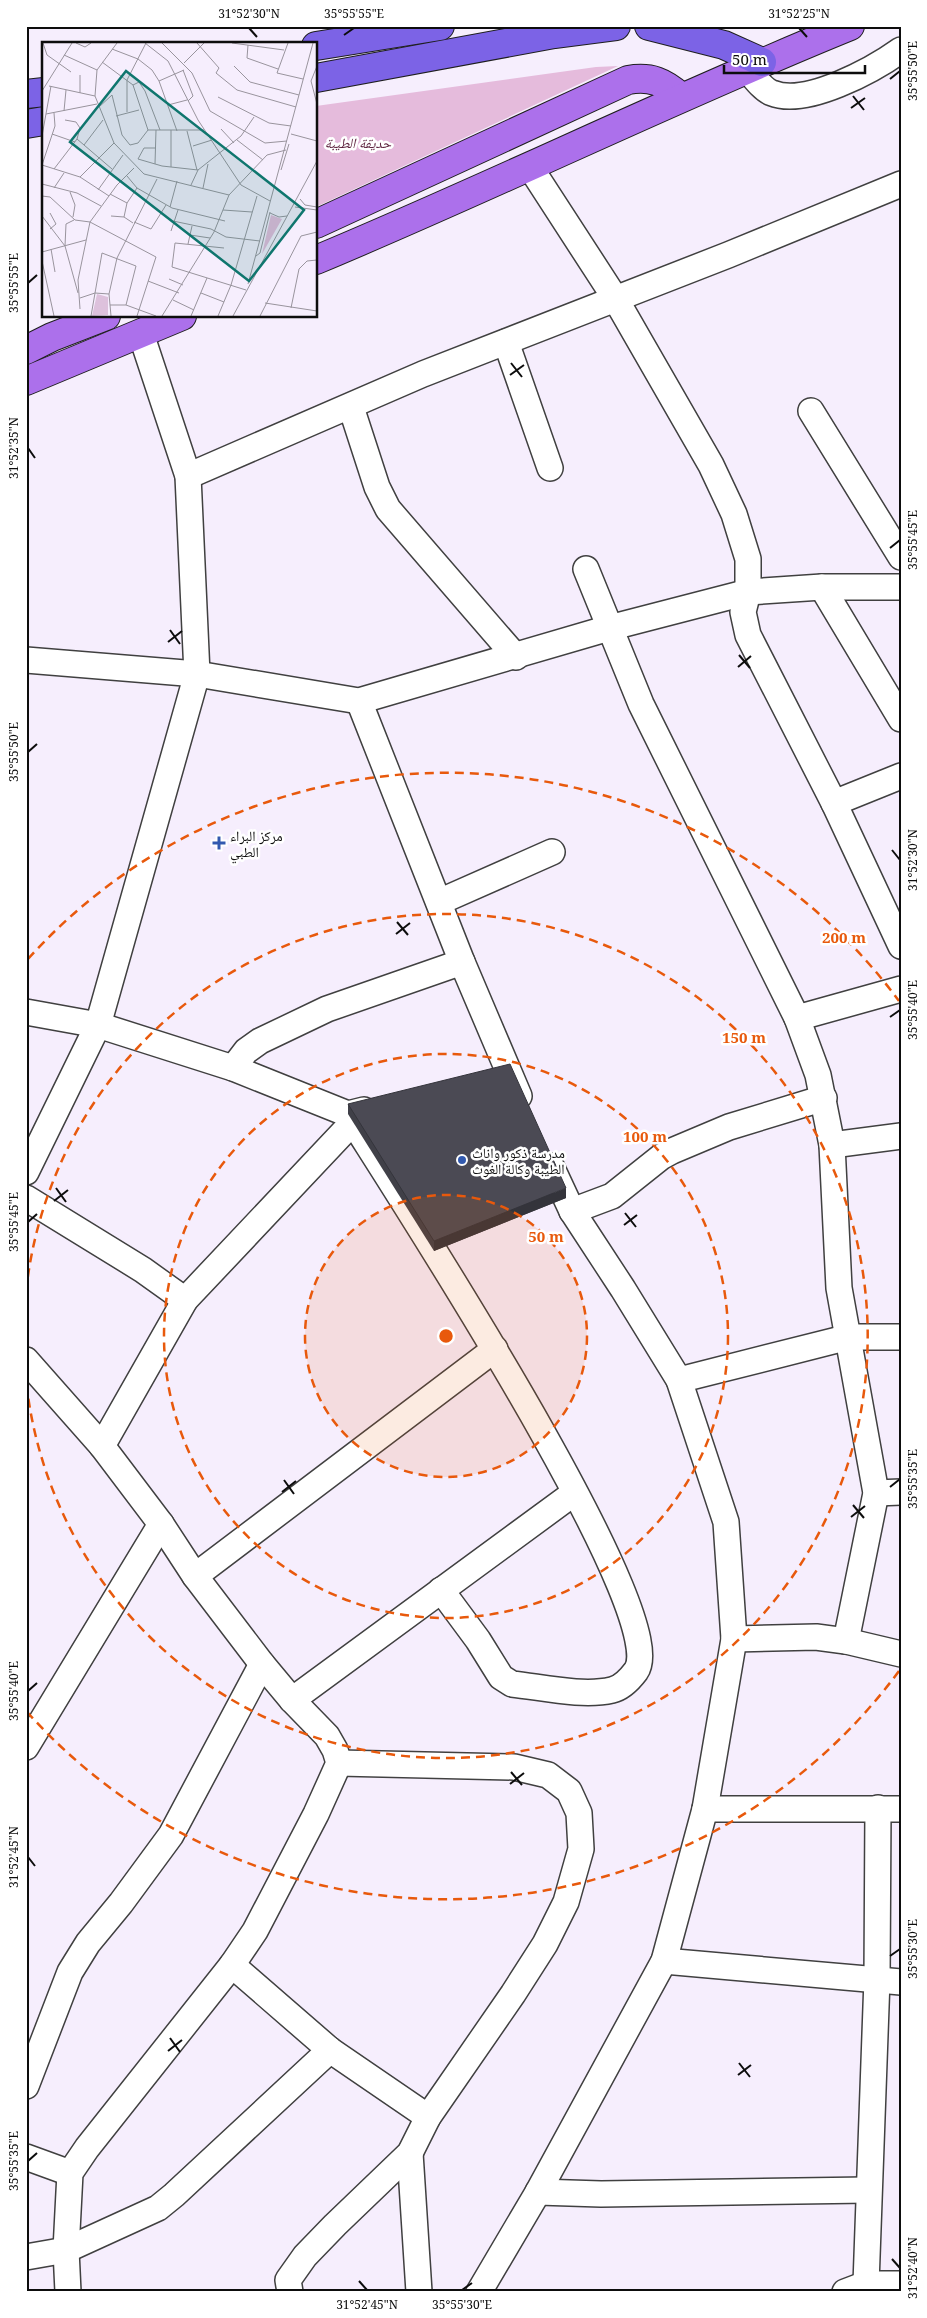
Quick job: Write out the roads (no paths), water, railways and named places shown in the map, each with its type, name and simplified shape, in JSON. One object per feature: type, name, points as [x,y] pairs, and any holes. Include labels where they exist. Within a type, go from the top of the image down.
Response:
[{"type":"highway","points":[[318,46],[440,26]]},
{"type":"highway","points":[[318,78],[554,34],[616,26]]},
{"type":"highway","points":[[649,26],[724,45],[754,65]]},
{"type":"highway","points":[[26,124],[42,121]]},
{"type":"main road","points":[[318,259],[441,208],[754,65],[850,26]]},
{"type":"main road","points":[[318,223],[628,80],[642,78],[658,80],[681,98]]},
{"type":"main road","points":[[26,350],[52,337],[101,318]]},
{"type":"main road","points":[[26,380],[177,318]]},
{"type":"street","points":[[754,65],[770,93],[793,97],[839,84],[874,69],[901,50]]},
{"type":"street","points":[[530,167],[615,298],[695,434],[724,491],[745,548],[748,592],[743,612],[748,635],[834,803],[901,946]]},
{"type":"street","points":[[188,476],[351,407],[423,374],[728,255],[901,184]]},
{"type":"street","points":[[26,1172],[98,1025],[196,674],[188,476],[141,334]]},
{"type":"street","points":[[506,342],[550,468]]},
{"type":"street","points":[[351,407],[376,487],[388,509],[516,657]]},
{"type":"street","points":[[811,411],[901,557]]},
{"type":"street","points":[[586,569],[641,704],[796,1018],[818,1075],[824,1098],[832,1145],[839,1288],[849,1337],[889,1493],[846,1640]]},
{"type":"street","points":[[26,660],[196,674],[359,701],[516,657],[609,628],[748,592],[822,588],[901,587]]},
{"type":"street","points":[[822,588],[901,718]]},
{"type":"street","points":[[359,701],[462,962],[500,1077],[530,1119]]},
{"type":"street","points":[[834,803],[901,776]]},
{"type":"street","points":[[438,902],[552,852]]},
{"type":"street","points":[[233,1068],[246,1051],[260,1041],[319,1013],[462,962]]},
{"type":"street","points":[[796,1018],[901,989]]},
{"type":"street","points":[[26,1012],[98,1025],[233,1068],[350,1118],[495,1349],[543,1430],[624,1594],[640,1654],[637,1670],[626,1682],[613,1690],[590,1691],[512,1684],[501,1677],[478,1640],[441,1590]]},
{"type":"street","points":[[572,1212],[612,1196],[661,1157],[672,1151],[729,1127],[824,1098]]},
{"type":"street","points":[[102,1446],[185,1300],[350,1118],[386,1105]]},
{"type":"street","points":[[832,1145],[901,1136]]},
{"type":"street","points":[[479,2292],[538,2192],[664,1961],[705,1810],[734,1639],[726,1522],[679,1380],[623,1288],[572,1212],[542,1145]]},
{"type":"street","points":[[26,1198],[143,1270],[185,1300]]},
{"type":"street","points":[[679,1380],[849,1337],[901,1337]]},
{"type":"street","points":[[195,1576],[495,1349]]},
{"type":"street","points":[[26,1360],[102,1446],[161,1524],[195,1576],[262,1664],[292,1700],[327,1736],[336,1750],[339,1763],[316,1814],[255,1931],[232,1965],[93,2140],[70,2173],[66,2250],[68,2292]]},
{"type":"street","points":[[292,1700],[574,1493]]},
{"type":"street","points":[[26,1747],[161,1524]]},
{"type":"street","points":[[734,1639],[816,1637],[846,1640],[901,1654]]},
{"type":"street","points":[[26,2086],[70,1972],[88,1943],[122,1903],[171,1835],[262,1664]]},
{"type":"street","points":[[290,2292],[288,2280],[305,2256],[410,2153],[422,2134],[428,2117],[513,1994],[545,1944],[566,1902],[581,1849],[579,1813],[569,1791],[548,1775],[514,1766],[339,1763]]},
{"type":"street","points":[[705,1810],[890,1808],[889,1981],[856,2288],[899,2287]]},
{"type":"street","points":[[664,1961],[889,1981]]},
{"type":"street","points":[[232,1965],[330,2050],[428,2117]]},
{"type":"street","points":[[26,2257],[66,2250],[158,2208],[330,2050]]},
{"type":"street","points":[[410,2153],[419,2292]]},
{"type":"street","points":[[26,2157],[70,2173]]},
{"type":"street","points":[[538,2192],[602,2194],[868,2190]]},
{"type":"place","name":"مركز البراء الطبي","points":[[219,843]]},
{"type":"place","name":"مدرسة ذكور واناث الطيبة وكالة الغوث","points":[[462,1160]]},
{"type":"park label","name":"حديقة الطيبة","points":[[358,142]]}]
